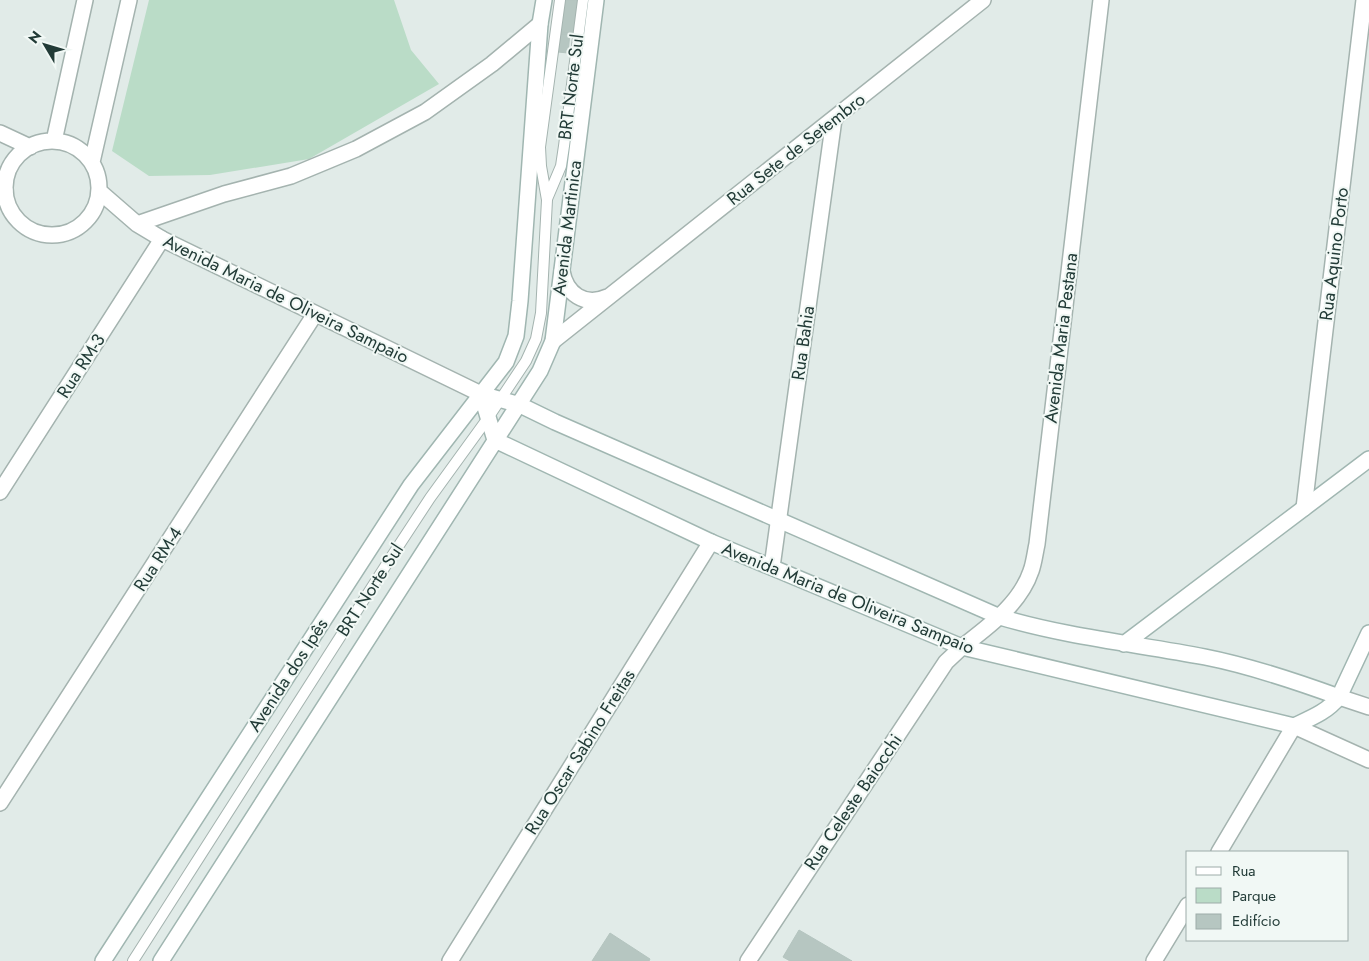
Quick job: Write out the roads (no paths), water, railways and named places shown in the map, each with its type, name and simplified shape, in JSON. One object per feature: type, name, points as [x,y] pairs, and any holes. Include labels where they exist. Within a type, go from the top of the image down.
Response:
[{"type":"street","points":[[54,141],[85,0]]},
{"type":"street","points":[[92,162],[129,0]]},
{"type":"street","points":[[162,961],[495,440],[481,394],[506,362],[516,336],[540,24],[544,0]]},
{"type":"street","name":"Avenida Martinica","points":[[495,440],[520,405],[540,372],[553,340],[596,0]]},
{"type":"street","name":"Rua Sete de Setembro","points":[[553,340],[982,0]]},
{"type":"street","name":"Avenida Maria Pestana","points":[[962,647],[1000,617],[1022,589],[1032,571],[1037,544],[1101,0]]},
{"type":"street","name":"Rua Aquino Porto","points":[[1304,508],[1364,0]]},
{"type":"street","points":[[137,224],[224,194],[291,176],[356,149],[425,112],[492,64],[540,24]]},
{"type":"street","name":"Rua Bahia","points":[[772,567],[834,119]]},
{"type":"street","points":[[0,133],[30,147]]},
{"type":"street","points":[[54,141],[69,144],[82,151],[92,162],[98,177],[100,192],[96,206],[89,218],[78,228],[65,234],[51,236],[37,233],[24,227],[14,217],[3,192],[8,173],[16,158],[30,147],[54,141]]},
{"type":"street","name":"Avenida Maria de Oliveira Sampaio","points":[[100,192],[137,224],[162,239],[481,394],[520,405],[1000,617],[1024,624],[1124,644],[1205,657],[1274,674],[1369,707]]},
{"type":"street","name":"Rua RM-3","points":[[0,492],[162,239]]},
{"type":"street","points":[[562,271],[566,286],[579,297],[594,301],[608,296]]},
{"type":"street","name":"Rua RM-4","points":[[0,804],[315,314]]},
{"type":"street","name":"Avenida dos Ipês","points":[[103,961],[411,485],[481,394]]},
{"type":"street","name":"Avenida Maria de Oliveira Sampaio","points":[[495,440],[711,542],[962,647],[1294,726],[1369,760]]},
{"type":"street","points":[[1124,644],[1369,459]]},
{"type":"street","name":"Rua Oscar Sabino Freitas","points":[[450,961],[711,542]]},
{"type":"street","points":[[1220,851],[1294,726],[1318,716],[1339,697],[1369,633]]},
{"type":"street","name":"Rua Celeste Baiocchi","points":[[748,961],[946,662],[962,647]]},
{"type":"street","points":[[1154,961],[1186,908]]},
{"type":"lane","name":"BRT Norte Sul","points":[[133,961],[388,562],[430,498],[501,400],[526,361],[536,340],[540,313],[547,200],[540,147],[560,0]]},
{"type":"lane","name":"BRT Norte Sul","points":[[547,200],[560,166],[564,146],[582,0]]}]
